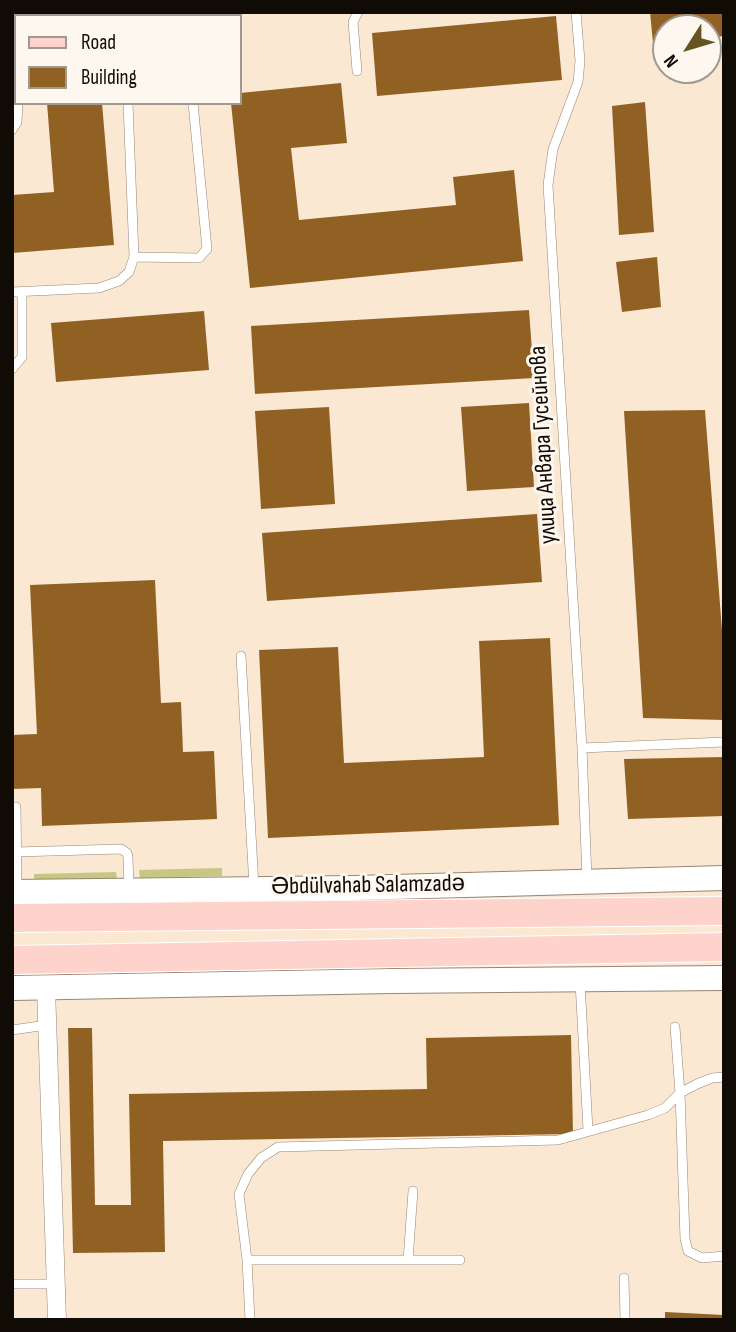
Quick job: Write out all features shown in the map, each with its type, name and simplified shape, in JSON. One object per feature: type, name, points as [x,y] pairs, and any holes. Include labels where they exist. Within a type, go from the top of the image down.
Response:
[{"type":"main road","name":"Əbdülvahab Salamzadə","points":[[14,901],[96,891],[724,878]]},
{"type":"main road","points":[[96,891],[145,916]]},
{"type":"main road","name":"Əbdülvahab Salamzadə","points":[[14,901],[145,916],[724,911]]},
{"type":"main road","points":[[12,960],[724,947]]},
{"type":"main road","points":[[97,986],[152,957]]},
{"type":"main road","points":[[12,988],[724,978]]},
{"type":"street","points":[[46,988],[57,1320]]},
{"type":"lane","points":[[357,71],[353,22],[358,12]]},
{"type":"lane","name":"улица Анвара Гусейнова","points":[[576,12],[580,61],[578,82],[553,149],[548,184],[582,748],[587,881]]},
{"type":"lane","points":[[12,130],[17,122],[19,105]]},
{"type":"lane","points":[[12,369],[22,357],[17,292],[99,288],[119,281],[129,272],[134,257],[128,105]]},
{"type":"lane","points":[[134,257],[199,258],[207,249],[193,105]]},
{"type":"lane","points":[[241,656],[254,889]]},
{"type":"lane","points":[[582,748],[724,742]]},
{"type":"lane","points":[[14,901],[16,807]]},
{"type":"lane","points":[[16,852],[121,849],[127,852],[128,857],[129,891]]},
{"type":"lane","points":[[580,979],[588,1130]]},
{"type":"lane","points":[[12,1030],[47,1025]]},
{"type":"lane","points":[[675,1027],[685,1239],[688,1251],[702,1258],[724,1256]]},
{"type":"lane","points":[[250,1320],[247,1260],[239,1194],[248,1174],[261,1158],[278,1147],[571,1138],[588,1130],[648,1115],[665,1108],[680,1093],[712,1078],[724,1077]]},
{"type":"lane","points":[[408,1260],[413,1191]]},
{"type":"lane","points":[[247,1260],[460,1260]]},
{"type":"lane","points":[[624,1278],[625,1320]]},
{"type":"lane","points":[[12,1284],[54,1284]]},
{"type":"green space","points":[[12,12],[168,12],[14,14],[12,60]]},
{"type":"green space","points":[[222,868],[222,876],[140,878],[139,870]]},
{"type":"green space","points":[[116,872],[117,880],[34,882],[34,874]]},
{"type":"building","points":[[650,12],[724,12],[724,36],[722,14],[652,14],[652,33]]},
{"type":"building","points":[[556,16],[562,80],[377,96],[372,33]]},
{"type":"building","points":[[341,83],[347,143],[291,148],[299,220],[456,205],[453,177],[514,170],[523,261],[250,288],[231,105],[242,105],[242,93]]},
{"type":"building","points":[[645,102],[654,232],[619,235],[612,106]]},
{"type":"building","points":[[47,105],[102,105],[114,245],[12,253],[12,195],[54,192]]},
{"type":"building","points":[[657,257],[661,307],[622,312],[616,262]]},
{"type":"building","points":[[529,310],[534,378],[255,394],[251,326]]},
{"type":"building","points":[[204,311],[209,370],[56,382],[51,323]]},
{"type":"building","points":[[529,403],[534,487],[467,491],[461,407]]},
{"type":"building","points":[[329,407],[335,504],[261,509],[255,411]]},
{"type":"building","points":[[705,410],[724,656],[724,720],[643,718],[624,411]]},
{"type":"building","points":[[537,514],[542,582],[267,601],[262,533]]},
{"type":"building","points":[[155,580],[161,703],[181,702],[183,752],[214,751],[217,819],[42,826],[41,788],[12,789],[12,735],[37,734],[30,585]]},
{"type":"building","points":[[550,638],[559,825],[268,838],[259,650],[338,647],[344,763],[484,757],[479,641]]},
{"type":"building","points":[[724,757],[724,816],[628,819],[624,759]]},
{"type":"building","points":[[68,1028],[92,1028],[95,1205],[131,1205],[129,1094],[427,1089],[426,1038],[571,1035],[573,1134],[163,1141],[165,1252],[73,1253]]},
{"type":"building","points":[[665,1312],[724,1315],[724,1320],[665,1320]]}]
